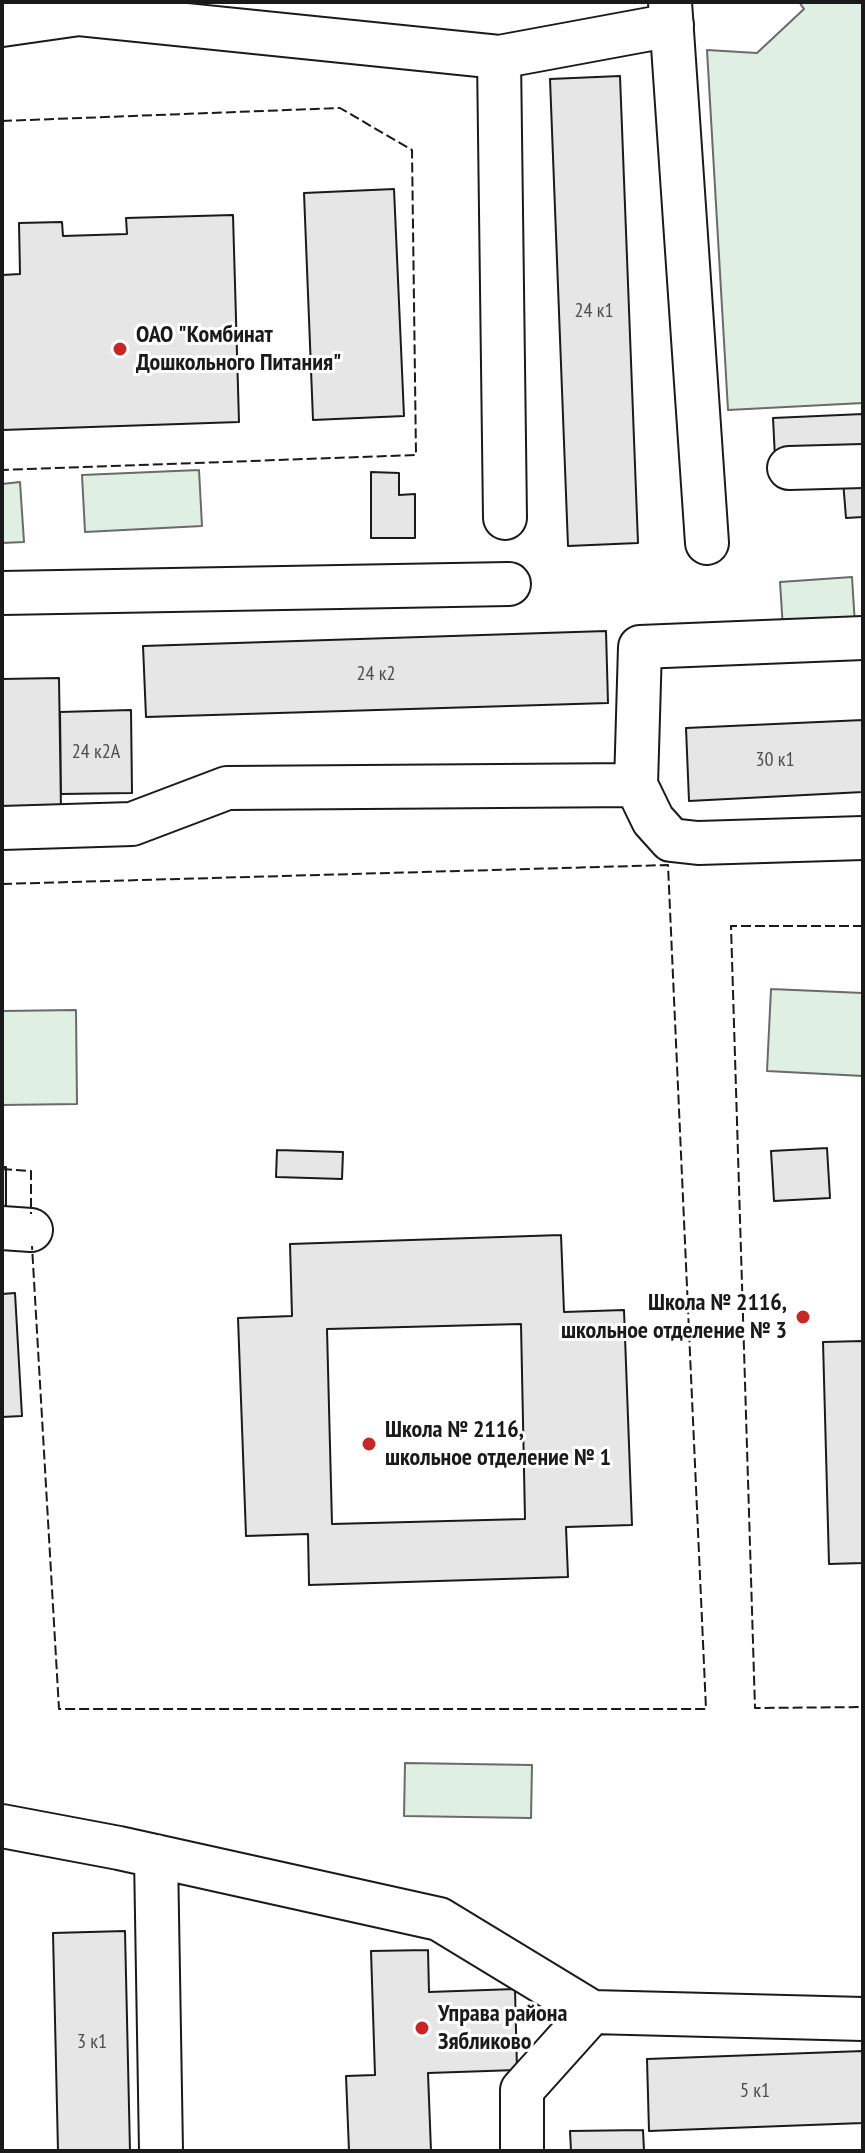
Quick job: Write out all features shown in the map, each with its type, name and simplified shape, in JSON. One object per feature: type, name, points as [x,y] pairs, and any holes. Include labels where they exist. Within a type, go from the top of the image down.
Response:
[{"type":"lane","points":[[2,25],[79,14],[499,57],[671,13],[707,543]]},
{"type":"lane","points":[[499,57],[505,518]]},
{"type":"lane","points":[[789,468],[863,466]]},
{"type":"lane","points":[[2,593],[509,584]]},
{"type":"lane","points":[[863,638],[640,647],[636,785],[653,820],[671,840],[698,843],[863,838]]},
{"type":"lane","points":[[2,828],[132,824],[227,788],[636,785]]},
{"type":"lane","points":[[2,1826],[156,1856],[439,1919],[592,2012],[863,2019]]},
{"type":"lane","points":[[156,1856],[161,2151]]},
{"type":"lane","points":[[522,2151],[522,2090],[592,2012]]},
{"type":"green space","points":[[799,2],[863,2],[863,403],[728,410],[707,50],[757,53],[804,9]]},
{"type":"green space","points":[[199,470],[202,526],[85,532],[82,475]]},
{"type":"green space","points":[[20,482],[24,542],[2,543],[2,484]]},
{"type":"green space","points":[[852,577],[855,625],[783,629],[780,582]]},
{"type":"green space","points":[[771,989],[863,993],[863,1076],[767,1071]]},
{"type":"green space","points":[[76,1010],[77,1104],[2,1105],[2,1011]]},
{"type":"green space","points":[[405,1763],[532,1765],[531,1818],[404,1816]]},
{"type":"building","points":[[620,76],[638,543],[568,546],[550,79]]},
{"type":"building","points":[[394,189],[404,416],[313,420],[304,193]]},
{"type":"building","name":"ОАО \"Комбинат Дошкольного Питания\"","points":[[233,215],[239,422],[2,430],[2,275],[20,274],[19,223],[62,222],[63,236],[127,234],[126,218]]},
{"type":"building","points":[[863,414],[863,453],[775,458],[773,418]]},
{"type":"building","points":[[371,472],[399,473],[399,495],[415,494],[415,538],[371,538]]},
{"type":"building","points":[[863,479],[863,517],[846,518],[843,481]]},
{"type":"building","points":[[606,631],[608,703],[146,717],[143,646]]},
{"type":"building","points":[[59,678],[61,811],[2,812],[2,679]]},
{"type":"building","points":[[131,710],[132,793],[61,794],[60,712]]},
{"type":"building","points":[[863,720],[863,792],[689,801],[686,728]]},
{"type":"building","points":[[827,1148],[830,1198],[774,1201],[771,1151]]},
{"type":"building","points":[[277,1150],[343,1152],[342,1179],[276,1177]]},
{"type":"building","points":[[2,1167],[6,1167],[6,1214],[2,1214]]},
{"type":"building","points":[[561,1235],[564,1312],[624,1310],[632,1525],[566,1527],[568,1577],[309,1585],[308,1534],[246,1536],[238,1318],[292,1316],[290,1244]],"holes":[[[521,1324],[525,1519],[332,1524],[327,1329]]]},
{"type":"building","points":[[15,1293],[22,1416],[2,1417],[2,1294]]},
{"type":"building","points":[[863,1341],[863,1563],[829,1564],[823,1342]]},
{"type":"building","points":[[125,1931],[130,2151],[58,2151],[53,1933]]},
{"type":"building","points":[[428,1950],[429,1992],[515,1989],[517,2070],[428,2073],[431,2151],[349,2151],[346,2076],[375,2075],[371,1951]]},
{"type":"building","points":[[863,2051],[863,2123],[649,2131],[647,2059]]},
{"type":"building","points":[[643,2130],[644,2151],[571,2151],[570,2131]]},
{"type":"fence","points":[[2,121],[340,108],[412,150],[416,455],[2,470]]},
{"type":"fence","points":[[2,884],[668,865],[706,1709],[59,1709],[32,1246]]},
{"type":"fence","points":[[863,926],[731,926],[755,1708],[863,1707]]},
{"type":"fence","points":[[2,1169],[31,1171],[31,1214]]},
{"type":"place","name":"ОАО \"Комбинат Дошкольного Питания\"","points":[[120,349]]},
{"type":"place","name":"Школа № 2116, школьное отделение № 3","points":[[803,1317]]},
{"type":"place","name":"Школа № 2116, школьное отделение № 1","points":[[369,1444]]},
{"type":"place","name":"Управа района Зябликово","points":[[422,2028]]}]
